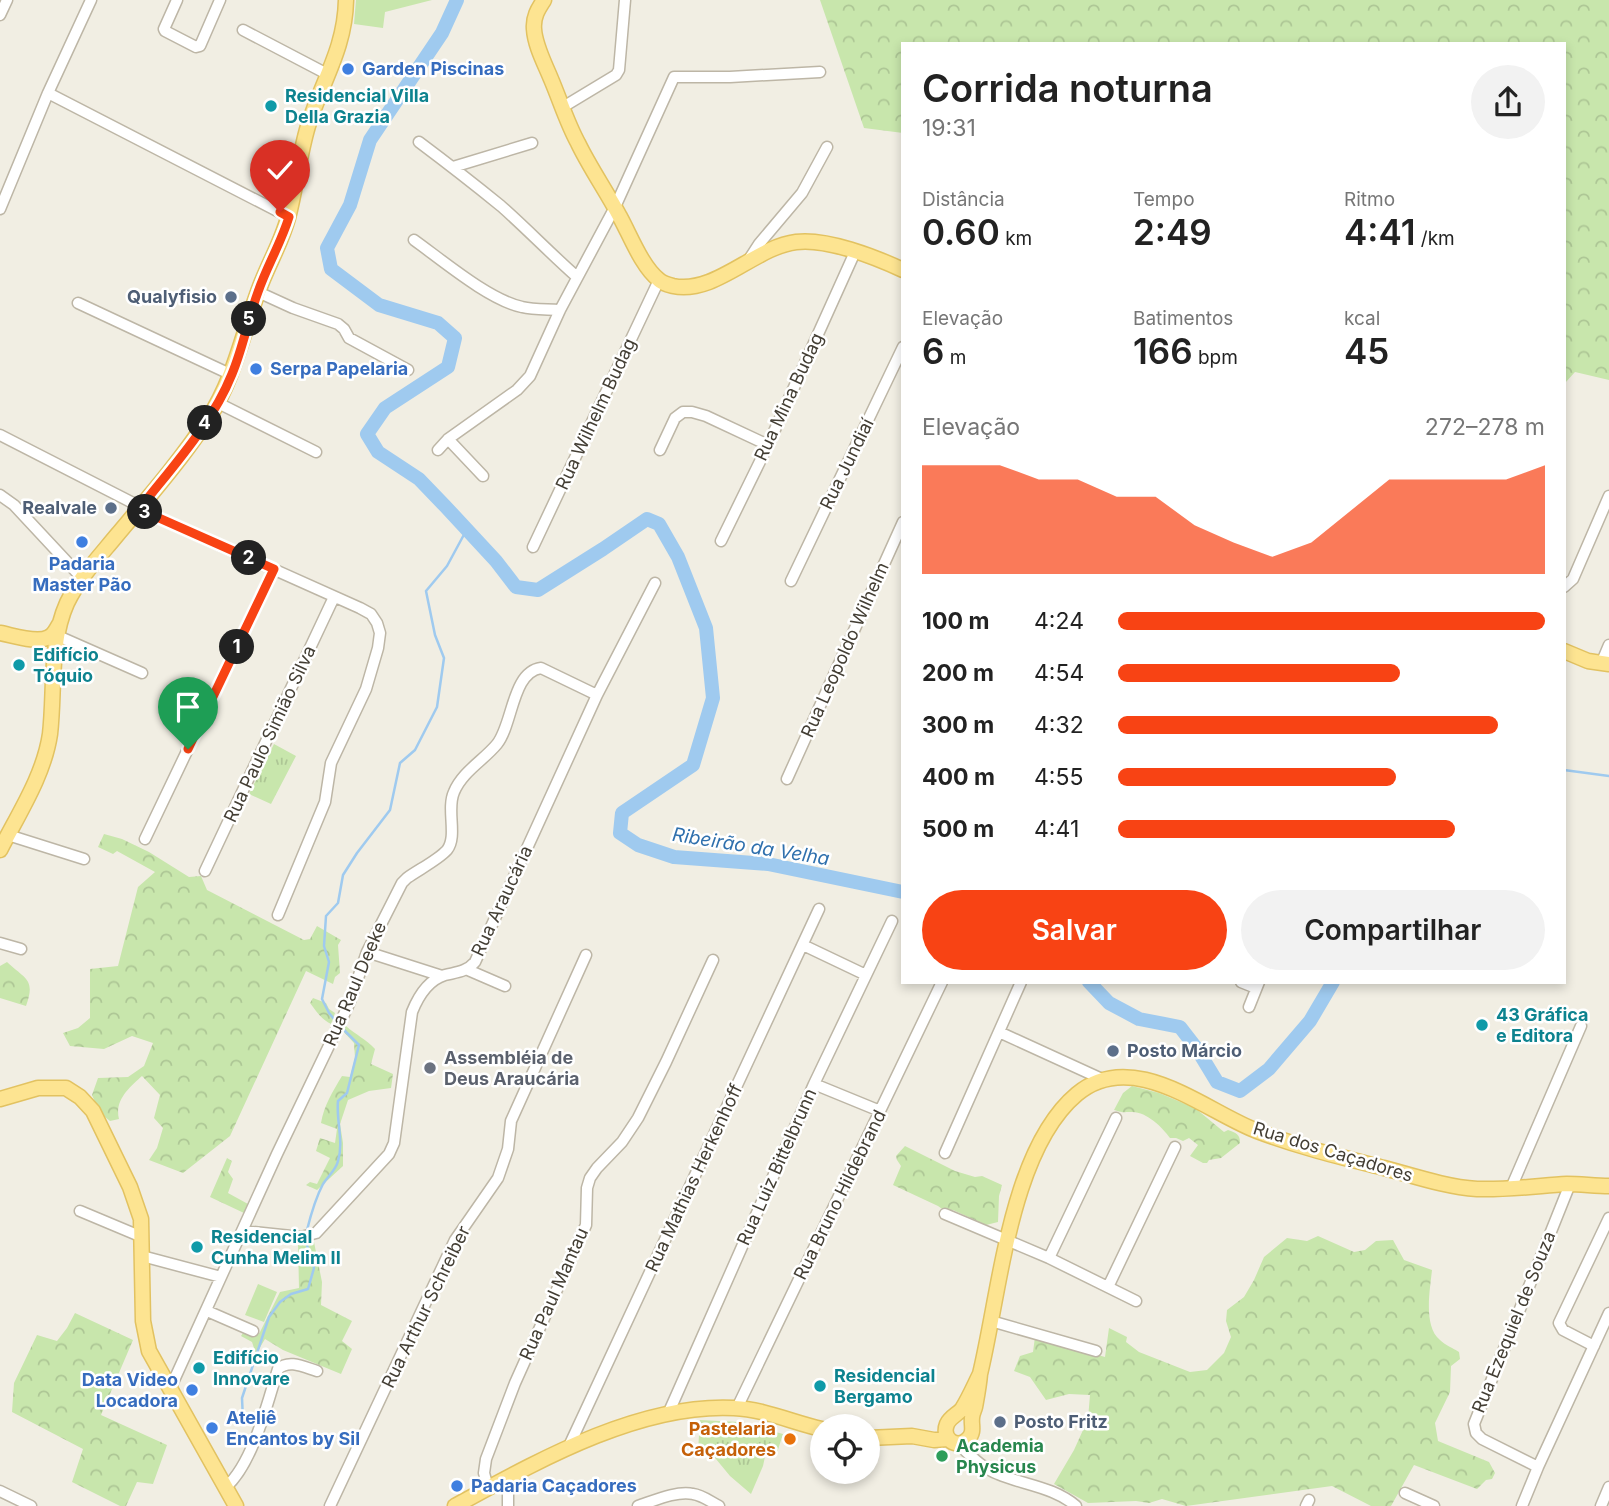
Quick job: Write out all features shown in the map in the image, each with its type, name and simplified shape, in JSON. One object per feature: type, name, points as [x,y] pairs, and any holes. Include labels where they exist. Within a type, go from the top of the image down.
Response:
[{"type":"main road","points":[[0,850],[4,834],[28,796],[44,759],[49,736],[53,668],[66,605],[82,578],[191,443],[218,403],[232,375],[258,292],[289,217],[305,136],[341,40],[346,0]]},
{"type":"main road","points":[[544,0],[534,17],[536,42],[576,140],[635,247],[659,280],[670,286],[684,288],[698,285],[780,246],[808,241],[826,243],[901,269]]},
{"type":"main road","points":[[0,633],[29,639],[45,639],[59,629]]},
{"type":"main road","points":[[29,639],[46,649],[53,668]]},
{"type":"main road","points":[[1566,652],[1605,664]]},
{"type":"main road","name":"Rua dos Caçadores","points":[[966,1415],[980,1374],[1018,1195],[1031,1161],[1050,1126],[1075,1095],[1104,1080],[1131,1078],[1164,1085],[1245,1127],[1290,1144],[1423,1179],[1476,1189],[1570,1184],[1609,1186]]},
{"type":"main road","points":[[0,1099],[29,1090],[66,1088],[80,1097],[93,1111],[130,1187],[141,1219],[143,1321],[153,1360],[236,1506]]},
{"type":"main road","points":[[455,1506],[569,1447],[646,1419],[668,1414],[694,1409],[737,1408],[810,1426]]},
{"type":"main road","points":[[880,1437],[912,1436],[958,1441],[973,1427],[966,1415],[912,1436]]},
{"type":"main road","points":[[948,1422],[945,1431],[958,1441]]},
{"type":"street","points":[[0,15],[7,0]]},
{"type":"street","points":[[0,209],[48,93],[91,0]]},
{"type":"street","points":[[177,0],[164,29],[167,34],[196,47],[200,46],[220,0]]},
{"type":"street","points":[[563,107],[619,70],[625,0]]},
{"type":"street","points":[[243,30],[329,75]]},
{"type":"street","points":[[438,450],[448,439],[525,383],[615,207],[674,77],[820,72]]},
{"type":"street","points":[[48,93],[289,217]]},
{"type":"street","points":[[419,142],[502,207],[578,277]]},
{"type":"street","points":[[453,167],[532,143]]},
{"type":"street","points":[[748,261],[802,193],[827,147]]},
{"type":"street","points":[[414,240],[489,293],[511,304],[524,308],[560,310]]},
{"type":"street","name":"Rua Mina Budag","points":[[721,541],[768,445],[855,252]]},
{"type":"street","name":"Rua Wilhelm Budag","points":[[533,547],[659,280]]},
{"type":"street","points":[[258,292],[338,324],[349,338],[408,370]]},
{"type":"street","points":[[78,303],[232,375]]},
{"type":"street","name":"Rua Jundiaí","points":[[791,580],[901,350]]},
{"type":"street","points":[[218,403],[316,452]]},
{"type":"street","points":[[660,450],[675,418],[683,412],[706,416],[768,445]]},
{"type":"street","points":[[0,435],[150,514],[371,614],[377,623],[380,634],[378,648],[366,689],[331,763],[325,802],[278,915]]},
{"type":"street","points":[[448,439],[483,476]]},
{"type":"street","points":[[0,495],[15,505],[82,578]]},
{"type":"street","points":[[1566,585],[1573,579],[1609,496]]},
{"type":"street","name":"Rua Leopoldo Wilhelm","points":[[787,779],[901,526]]},
{"type":"street","points":[[145,839],[274,569]]},
{"type":"street","name":"Rua Araucária","points":[[442,976],[468,970],[480,951],[597,695],[655,583]]},
{"type":"street","name":"Rua Paulo Simião Silva","points":[[205,871],[334,597]]},
{"type":"street","points":[[59,629],[142,673]]},
{"type":"street","points":[[1605,664],[1609,645]]},
{"type":"street","name":"Rua Raul Deeke","points":[[170,1389],[349,1004],[367,952],[402,883],[446,851],[450,844],[450,809],[454,790],[498,743],[521,683],[534,669],[541,668],[597,695]]},
{"type":"street","points":[[4,834],[84,859]]},
{"type":"street","name":"Rua Mathias Herkenhoff","points":[[569,1447],[820,909]]},
{"type":"street","name":"Rua Luiz Bittelbrunn","points":[[668,1414],[814,1084],[892,921]]},
{"type":"street","points":[[0,943],[22,950]]},
{"type":"street","points":[[803,945],[866,975]]},
{"type":"street","points":[[367,952],[442,976]]},
{"type":"street","name":"Rua Arthur Schreiber","points":[[330,1506],[455,1240],[498,1178],[508,1149],[511,1121],[586,956]]},
{"type":"street","name":"Rua Paul Mantau","points":[[488,1488],[484,1473],[486,1459],[515,1383],[586,1225],[587,1188],[590,1178],[622,1142],[638,1118],[713,960]]},
{"type":"street","points":[[468,970],[505,986]]},
{"type":"street","points":[[243,1231],[301,1237],[316,1233],[390,1154],[394,1143],[412,1012],[417,999],[427,986],[442,976]]},
{"type":"street","name":"Rua Bruno Hildebrand","points":[[737,1408],[941,984]]},
{"type":"street","points":[[945,1153],[1020,984]]},
{"type":"street","points":[[1249,1007],[1257,985]]},
{"type":"street","points":[[1511,1188],[1581,1026]]},
{"type":"street","points":[[999,1032],[1104,1080]]},
{"type":"street","points":[[814,1084],[880,1111]]},
{"type":"street","points":[[1049,1258],[1116,1118]]},
{"type":"street","points":[[1108,1287],[1175,1147]]},
{"type":"street","name":"Rua Ezequiel de Souza","points":[[1538,1467],[1482,1439],[1476,1433],[1474,1424],[1570,1184]]},
{"type":"street","points":[[80,1211],[142,1237]]},
{"type":"street","points":[[945,1214],[1049,1258],[1136,1301]]},
{"type":"street","points":[[1594,1346],[1563,1330],[1559,1323],[1609,1218]]},
{"type":"street","points":[[142,1256],[221,1277]]},
{"type":"street","points":[[206,1311],[253,1331]]},
{"type":"street","points":[[1522,1506],[1609,1313]]},
{"type":"street","points":[[991,1321],[1096,1351]]},
{"type":"street","points":[[226,1488],[257,1437],[278,1369],[291,1363],[317,1371]]},
{"type":"street","points":[[958,1441],[983,1465],[1001,1475],[1059,1494],[1076,1506]]},
{"type":"street","points":[[508,1477],[508,1506]]},
{"type":"street","points":[[1601,1506],[1609,1487]]},
{"type":"street","points":[[0,1491],[31,1506]]},
{"type":"street","points":[[638,1506],[666,1502],[686,1493],[695,1494],[719,1506]]},
{"type":"street","points":[[1405,1493],[1434,1506]]},
{"type":"green space","points":[[356,0],[432,0],[385,12],[383,28],[354,24]]},
{"type":"green space","points":[[820,0],[1609,0],[1609,380],[1575,372],[1566,382],[1566,42],[901,42],[901,133],[864,128]]},
{"type":"green space","points":[[274,744],[296,756],[271,804],[249,794]]},
{"type":"green space","points":[[104,834],[149,852],[189,877],[201,876],[207,890],[304,940],[310,939],[317,926],[341,940],[338,945],[340,973],[333,984],[306,971],[230,1136],[183,1173],[149,1160],[157,1148],[163,1128],[154,1118],[160,1095],[142,1076],[121,1100],[119,1119],[110,1121],[100,1113],[92,1095],[98,1078],[128,1077],[144,1066],[153,1043],[132,1036],[104,1049],[70,1046],[63,1033],[78,1028],[90,1018],[90,969],[118,966],[138,887],[155,872],[117,851],[113,854],[98,847]]},
{"type":"green space","points":[[7,962],[27,980],[30,990],[26,1006],[0,998],[0,966]]},
{"type":"green space","points":[[313,998],[326,1003],[335,1013],[331,1024],[322,1018],[310,1003]]},
{"type":"green space","points":[[346,1026],[375,1049],[371,1064],[393,1074],[391,1088],[369,1091],[348,1100],[340,1124],[343,1166],[317,1190],[306,1185],[310,1182],[317,1184],[330,1158],[316,1151],[320,1138],[335,1143],[337,1129],[321,1123],[322,1116],[342,1076],[350,1077],[355,1058],[354,1043],[342,1030]]},
{"type":"green space","points":[[1132,1086],[1159,1093],[1195,1108],[1224,1132],[1228,1130],[1237,1134],[1240,1143],[1221,1158],[1203,1163],[1190,1156],[1198,1145],[1189,1138],[1183,1141],[1170,1138],[1142,1114],[1114,1110],[1123,1093]]},
{"type":"green space","points":[[905,1146],[955,1171],[975,1177],[982,1176],[1002,1185],[998,1222],[986,1225],[953,1210],[945,1211],[893,1185],[901,1166],[896,1156]]},
{"type":"green space","points":[[227,1158],[232,1161],[228,1172],[233,1179],[228,1193],[248,1204],[244,1213],[210,1197]]},
{"type":"green space","points":[[1318,1236],[1354,1252],[1365,1250],[1376,1241],[1393,1240],[1404,1260],[1432,1270],[1429,1297],[1431,1326],[1440,1340],[1459,1352],[1460,1359],[1451,1366],[1450,1392],[1435,1423],[1438,1441],[1489,1462],[1495,1473],[1492,1479],[1486,1480],[1477,1489],[1414,1465],[1391,1506],[1371,1506],[1332,1486],[1186,1506],[1162,1499],[1149,1503],[1088,1503],[1054,1484],[1088,1419],[1090,1395],[1069,1394],[1046,1400],[1030,1377],[1014,1371],[1020,1356],[1033,1352],[1035,1337],[1105,1357],[1109,1328],[1127,1337],[1126,1342],[1139,1352],[1190,1372],[1207,1370],[1224,1353],[1231,1337],[1226,1321],[1227,1310],[1244,1297],[1264,1257],[1287,1238],[1307,1241]]},
{"type":"green space","points":[[314,1242],[322,1282],[321,1305],[352,1321],[342,1341],[352,1349],[341,1374],[283,1350],[265,1339],[256,1354],[252,1342],[241,1336],[243,1333],[259,1334],[280,1292],[299,1288],[298,1243]]},
{"type":"green space","points":[[258,1284],[277,1292],[264,1322],[245,1315]]},
{"type":"green space","points":[[75,1313],[133,1340],[101,1415],[167,1445],[153,1484],[137,1482],[126,1506],[120,1506],[72,1482],[83,1449],[12,1412],[14,1383],[37,1335],[57,1341]]},
{"type":"green space","points":[[700,1420],[739,1422],[783,1434],[776,1456],[766,1452],[751,1494],[730,1476],[711,1453],[698,1451]]},
{"type":"waterway","name":"Ribeirão da Velha","points":[[457,0],[442,33],[370,140],[350,205],[327,248],[331,269],[379,305],[438,323],[455,338],[448,367],[385,408],[367,434],[378,452],[419,479],[496,561],[516,587],[538,590],[647,519],[659,524],[678,557],[706,628],[713,698],[693,765],[622,813],[620,833],[638,845],[674,857],[768,864],[901,892]]},
{"type":"waterway","points":[[334,1019],[322,999],[329,962],[324,946],[326,916],[338,903],[343,875],[390,810],[400,763],[415,750],[437,707],[444,658],[435,635],[426,591],[447,566],[467,529]]},
{"type":"waterway","name":"Ribeirão da Velha","points":[[1566,770],[1609,776]]},
{"type":"waterway","name":"Ribeirão da Velha","points":[[1091,984],[1109,1003],[1139,1019],[1180,1027],[1217,1082],[1240,1091],[1269,1069],[1310,1021],[1332,984]]},
{"type":"waterway","points":[[307,1230],[318,1195],[336,1167],[340,1154],[338,1101],[347,1093],[359,1045],[343,1029]]},
{"type":"waterway","points":[[243,1420],[242,1398],[269,1317],[280,1302],[291,1294],[308,1289],[314,1268],[306,1242]]},
{"type":"place","name":"Garden Piscinas","points":[[348,69]]},
{"type":"place","name":"Residencial Villa Della Grazia","points":[[271,106]]},
{"type":"place","name":"Qualyfisio","points":[[231,297]]},
{"type":"place","name":"Serpa Papelaria","points":[[256,369]]},
{"type":"place","name":"Realvale","points":[[111,508]]},
{"type":"place","name":"Padaria Master Pão","points":[[82,542]]},
{"type":"place","name":"Edifício Tóquio","points":[[19,665]]},
{"type":"place","name":"43 Gráfica e Editora","points":[[1482,1025]]},
{"type":"place","name":"Posto Márcio","points":[[1113,1051]]},
{"type":"place","name":"Assembléia de Deus Araucária","points":[[430,1068]]},
{"type":"place","name":"Residencial Cunha Melim II","points":[[197,1247]]},
{"type":"place","name":"Edifício Innovare","points":[[199,1368]]},
{"type":"place","name":"Residencial Bergamo","points":[[820,1386]]},
{"type":"place","name":"Data Video Locadora","points":[[192,1390]]},
{"type":"place","name":"Posto Fritz","points":[[1000,1422]]},
{"type":"place","name":"Ateliê Encantos by Sil","points":[[212,1428]]},
{"type":"place","name":"Pastelaria Caçadores","points":[[790,1439]]},
{"type":"place","name":"Academia Physicus","points":[[942,1456]]},
{"type":"place","name":"Padaria Caçadores","points":[[457,1486]]},
{"type":"route","points":[[188,749],[274,569],[140,508],[202,428],[232,375],[258,292],[289,217],[280,212]]}]
